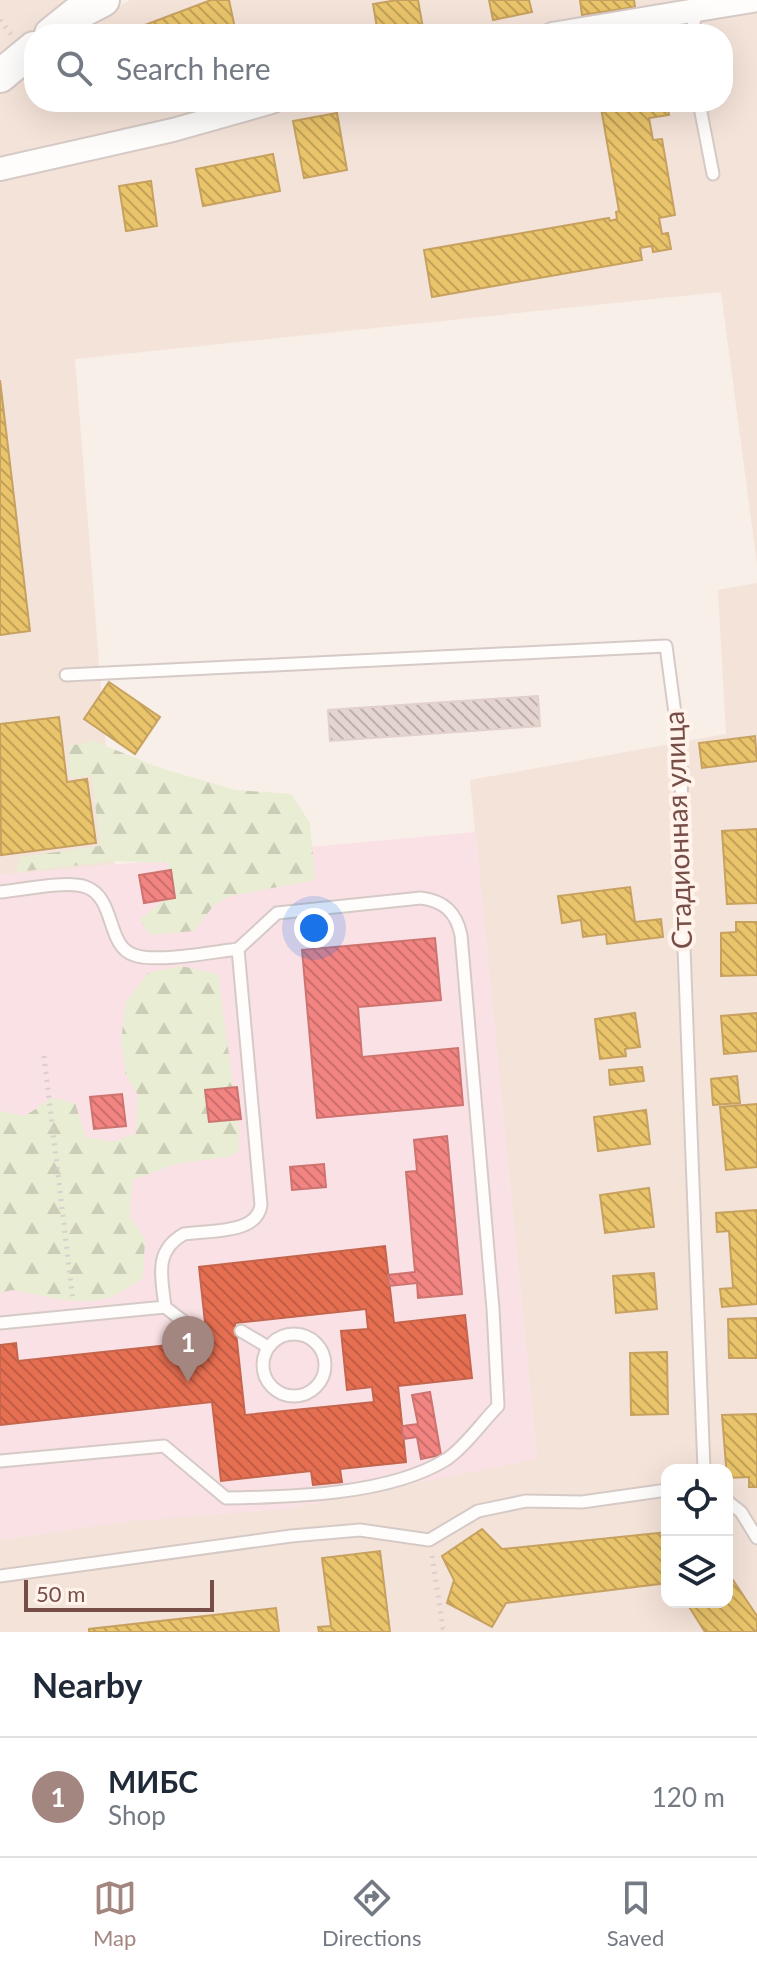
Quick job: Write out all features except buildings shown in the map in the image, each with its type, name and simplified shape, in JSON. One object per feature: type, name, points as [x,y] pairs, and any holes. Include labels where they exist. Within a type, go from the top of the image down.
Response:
[{"type":"street","points":[[64,24],[103,0]]},
{"type":"street","points":[[615,24],[757,0]]},
{"type":"street","points":[[0,76],[24,56]]},
{"type":"street","points":[[0,169],[173,130],[237,112]]},
{"type":"lane","points":[[694,24],[697,11]]},
{"type":"lane","points":[[701,112],[713,174]]},
{"type":"lane","name":"Стадионная улица","points":[[66,675],[666,646],[681,758],[683,938],[704,1464]]},
{"type":"lane","points":[[0,892],[66,885],[86,887],[99,896],[119,943],[132,955],[156,958],[238,949],[277,913],[421,898],[433,900],[452,912],[461,935],[493,1309],[498,1406],[448,1458],[418,1473],[357,1489],[294,1497],[226,1498],[164,1446],[0,1461]]},
{"type":"lane","points":[[165,1307],[163,1256],[174,1239],[184,1234],[247,1225],[260,1212],[238,949]]},
{"type":"lane","points":[[0,1323],[165,1307],[201,1335]]},
{"type":"lane","points":[[241,1331],[268,1347]]},
{"type":"lane","points":[[284,1335],[304,1335],[320,1348],[324,1358],[322,1378],[308,1392],[298,1395],[278,1391],[265,1377],[264,1357],[268,1347],[284,1335]]},
{"type":"lane","points":[[0,1576],[291,1536],[360,1530],[429,1540],[478,1511],[526,1501],[582,1502],[661,1491]]},
{"type":"lane","points":[[733,1506],[741,1512],[757,1538]]},
{"type":"path","points":[[44,1056],[74,1316]]},
{"type":"path","points":[[429,1540],[443,1628],[447,1632]]},
{"type":"shaded area","points":[[0,0],[77,0],[46,24],[24,24],[24,41],[0,59]]},
{"type":"shaded area","points":[[130,0],[757,0],[757,564],[721,292],[75,359],[115,865],[0,875],[0,92],[24,72],[24,112],[733,112],[733,24],[89,24]]},
{"type":"shaded area","points":[[757,583],[757,1632],[0,1632],[0,1540],[537,1459],[470,780],[726,734],[718,590]]},
{"type":"shaded area","points":[[476,832],[537,1459],[288,1509],[133,1521],[0,1540],[0,875]]},
{"type":"green space","points":[[93,741],[163,769],[236,790],[291,794],[310,823],[315,880],[231,896],[214,905],[194,931],[150,935],[140,919],[172,894],[168,863],[116,861],[16,872],[20,857],[100,846],[92,776],[70,778],[69,746]]},
{"type":"green space","points":[[181,966],[218,974],[239,1130],[239,1151],[228,1157],[179,1163],[132,1180],[130,1217],[145,1239],[143,1278],[120,1293],[105,1299],[82,1301],[12,1290],[0,1293],[0,1111],[25,1116],[52,1098],[75,1103],[86,1137],[113,1142],[136,1133],[138,1095],[126,1075],[121,1040],[126,1002],[148,973]]},
{"type":"place","name":"МИБС","points":[[188,1382]]}]
